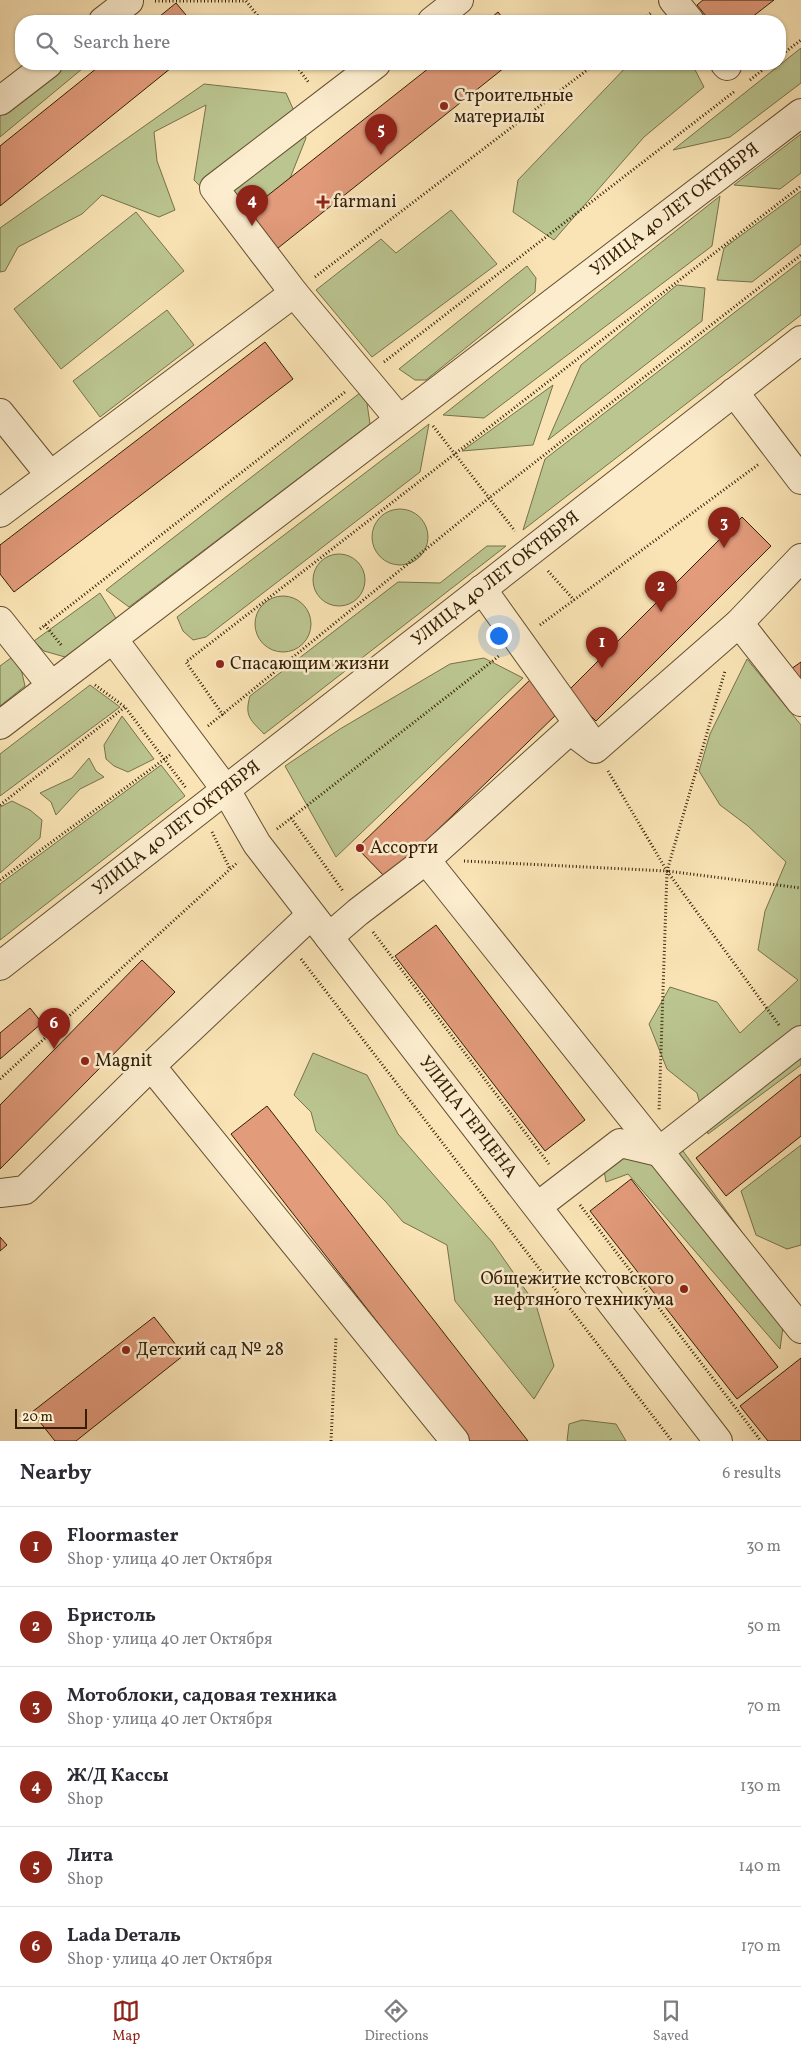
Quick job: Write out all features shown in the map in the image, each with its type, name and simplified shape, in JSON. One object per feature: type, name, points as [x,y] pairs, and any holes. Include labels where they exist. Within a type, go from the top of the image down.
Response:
[{"type":"street","points":[[440,15],[460,0]]},
{"type":"street","points":[[673,0],[685,15]]},
{"type":"street","points":[[111,15],[129,1]]},
{"type":"street","points":[[0,101],[40,70]]},
{"type":"street","points":[[368,70],[214,188],[294,292],[408,412]]},
{"type":"street","name":"УЛИЦА 40 ЛЕТ ОКТЯБРЯ","points":[[0,725],[801,113]]},
{"type":"street","points":[[0,514],[294,292]]},
{"type":"street","name":"УЛИЦА 40 ЛЕТ ОКТЯБРЯ","points":[[0,966],[801,340]]},
{"type":"street","points":[[734,392],[801,480]]},
{"type":"street","points":[[0,414],[50,475]]},
{"type":"street","points":[[596,749],[739,623],[801,558]]},
{"type":"street","points":[[482,589],[596,749]]},
{"type":"street","points":[[0,621],[51,685]]},
{"type":"street","points":[[739,623],[801,702]]},
{"type":"street","name":"УЛИЦА ГЕРЦЕНА","points":[[113,640],[226,790],[257,844],[718,1441]]},
{"type":"street","points":[[329,937],[358,912],[426,860],[570,730],[596,749]]},
{"type":"street","points":[[426,860],[658,1152],[796,1312]]},
{"type":"street","points":[[0,1193],[25,1190],[151,1066],[311,915]]},
{"type":"street","points":[[658,1152],[797,1042]]},
{"type":"street","points":[[151,1066],[455,1441]]},
{"type":"street","points":[[538,1206],[620,1143],[658,1152]]},
{"type":"path","points":[[129,1],[246,1],[257,15]]},
{"type":"path","points":[[786,51],[801,40]]},
{"type":"path","points":[[294,292],[587,70]]},
{"type":"path","points":[[223,714],[186,662],[801,186]]},
{"type":"path","points":[[0,880],[189,741],[489,498],[801,255]]},
{"type":"path","points":[[408,412],[455,454],[530,551],[574,600]]},
{"type":"path","points":[[0,1079],[257,844],[519,641],[778,450]]},
{"type":"path","points":[[659,1112],[667,871],[728,661]]},
{"type":"path","points":[[96,687],[125,707],[201,809],[230,869]]},
{"type":"path","points":[[0,805],[125,707]]},
{"type":"path","points":[[596,749],[667,871],[797,1042]]},
{"type":"path","points":[[291,818],[358,912],[761,1441]]},
{"type":"path","points":[[426,860],[667,871],[801,888]]},
{"type":"path","points":[[285,939],[672,1441]]},
{"type":"path","points":[[331,1441],[336,1335]]},
{"type":"green space","points":[[801,48],[801,83],[730,137],[673,150],[773,70],[786,70],[786,60]]},
{"type":"green space","points":[[51,70],[81,70],[0,137],[0,108]]},
{"type":"green space","points":[[623,70],[695,70],[704,87],[644,137],[554,240],[513,212],[518,180]]},
{"type":"green space","points":[[204,84],[286,93],[306,138],[283,196],[244,231],[194,180],[206,105],[154,132],[157,161],[175,210],[159,217],[102,195],[82,214],[18,247],[5,271],[0,272],[0,228]]},
{"type":"green space","points":[[801,134],[801,173],[780,189],[734,185]]},
{"type":"green space","points":[[801,191],[801,244],[752,282],[717,280],[724,248]]},
{"type":"green space","points":[[720,196],[712,246],[484,418],[443,415]]},
{"type":"green space","points":[[451,210],[497,264],[372,357],[316,290],[381,239],[396,253]]},
{"type":"green space","points":[[136,212],[184,271],[61,369],[14,309]]},
{"type":"green space","points":[[801,261],[801,315],[523,530],[545,459]]},
{"type":"green space","points":[[527,266],[536,278],[535,292],[426,380],[415,380],[399,369]]},
{"type":"green space","points":[[677,285],[705,288],[702,321],[548,440],[581,365]]},
{"type":"green space","points":[[167,310],[194,345],[100,417],[73,381]]},
{"type":"green space","points":[[553,385],[533,445],[462,451]]},
{"type":"green space","points":[[365,389],[370,424],[129,607],[106,590]]},
{"type":"green space","points":[[429,424],[420,472],[206,637],[193,640],[183,631],[177,617]]},
{"type":"green space","points":[[395,509],[405,509],[420,517],[426,526],[428,537],[426,548],[420,557],[405,565],[395,565],[384,560],[377,553],[372,542],[372,532],[377,521],[384,514]]},
{"type":"green space","points":[[487,546],[506,546],[264,734],[252,721],[248,714],[250,696],[398,582],[440,583]]},
{"type":"green space","points":[[339,554],[349,556],[357,562],[363,570],[365,580],[363,590],[357,598],[349,604],[339,606],[329,604],[321,598],[315,590],[313,580],[315,570],[321,562],[329,556]]},
{"type":"green space","points":[[100,593],[117,620],[65,657],[44,651],[34,641]]},
{"type":"green space","points":[[283,596],[298,601],[306,609],[311,624],[306,639],[298,647],[283,652],[268,647],[260,639],[255,624],[260,609],[268,601]]},
{"type":"green space","points":[[15,655],[25,686],[0,706],[0,666]]},
{"type":"green space","points":[[484,658],[523,678],[336,857],[285,766],[340,729],[450,664]]},
{"type":"green space","points":[[747,659],[801,725],[801,1065],[708,1134],[697,1093],[667,1069],[649,1024],[670,987],[717,1002],[740,1033],[798,980],[758,950],[765,911],[786,862],[748,826],[720,805],[699,771],[710,734]]},
{"type":"green space","points":[[90,685],[120,707],[0,796],[0,754]]},
{"type":"green space","points":[[122,716],[154,759],[128,772],[114,766],[106,759],[104,745]]},
{"type":"green space","points":[[89,758],[96,771],[104,777],[80,789],[56,815],[51,802],[40,793],[72,778]]},
{"type":"green space","points":[[161,765],[185,796],[0,940],[0,884]]},
{"type":"green space","points":[[12,801],[30,810],[42,820],[40,838],[0,873],[0,807]]},
{"type":"green space","points":[[313,1053],[367,1075],[398,1134],[492,1242],[536,1305],[554,1366],[534,1399],[455,1301],[447,1245],[403,1222],[386,1202],[316,1131],[311,1112],[294,1095]]},
{"type":"green space","points":[[622,1138],[683,1151],[747,1239],[783,1327],[780,1349],[628,1174],[606,1182],[600,1146]]},
{"type":"green space","points":[[801,1145],[801,1245],[787,1249],[756,1235],[741,1191]]},
{"type":"green space","points":[[582,1420],[616,1424],[626,1441],[567,1441],[569,1424]]},
{"type":"building","points":[[703,0],[774,0],[755,15],[705,15],[697,5]]},
{"type":"building","points":[[176,3],[186,15],[161,15]]},
{"type":"building","points":[[95,70],[169,70],[0,206],[0,146]]},
{"type":"building","points":[[426,70],[501,70],[268,256],[238,219]]},
{"type":"building","points":[[265,342],[293,379],[14,592],[0,574],[0,545]]},
{"type":"building","points":[[742,517],[771,546],[596,721],[567,692]]},
{"type":"building","points":[[801,662],[801,682],[791,669]]},
{"type":"building","points":[[533,677],[563,708],[387,879],[357,848]]},
{"type":"building","points":[[436,925],[585,1120],[545,1151],[395,956]]},
{"type":"building","points":[[142,960],[175,992],[0,1169],[0,1105]]},
{"type":"building","points":[[30,1008],[42,1023],[0,1059],[0,1033]]},
{"type":"building","points":[[801,1074],[801,1136],[726,1196],[696,1158]]},
{"type":"building","points":[[267,1106],[528,1441],[470,1441],[231,1134]]},
{"type":"building","name":"Общежитие кстовского нефтяного техникума","points":[[631,1179],[778,1367],[737,1399],[590,1211]]},
{"type":"building","points":[[0,1237],[7,1245],[0,1251]]},
{"type":"building","points":[[154,1317],[184,1355],[76,1441],[55,1441],[32,1412]]},
{"type":"building","points":[[801,1358],[801,1441],[768,1441],[740,1406]]},
{"type":"place","name":"Строительные материалы","points":[[444,106]]},
{"type":"place","name":"Лита","points":[[381,155]]},
{"type":"place","name":"farmani","points":[[323,202]]},
{"type":"place","name":"Ж/Д Кассы","points":[[252,226]]},
{"type":"place","name":"Мотоблоки, садовая техника","points":[[724,548]]},
{"type":"place","name":"Бристоль","points":[[661,612]]},
{"type":"place","name":"Спасающим жизни","points":[[220,664]]},
{"type":"place","name":"Floormaster","points":[[602,668]]},
{"type":"place","name":"Ассорти","points":[[360,848]]},
{"type":"place","name":"Lada Dеталь","points":[[54,1049]]},
{"type":"place","name":"Magnit","points":[[85,1061]]},
{"type":"place","name":"Общежитие кстовского нефтяного техникума","points":[[684,1289]]},
{"type":"place","name":"Детский сад № 28","points":[[126,1350]]}]
